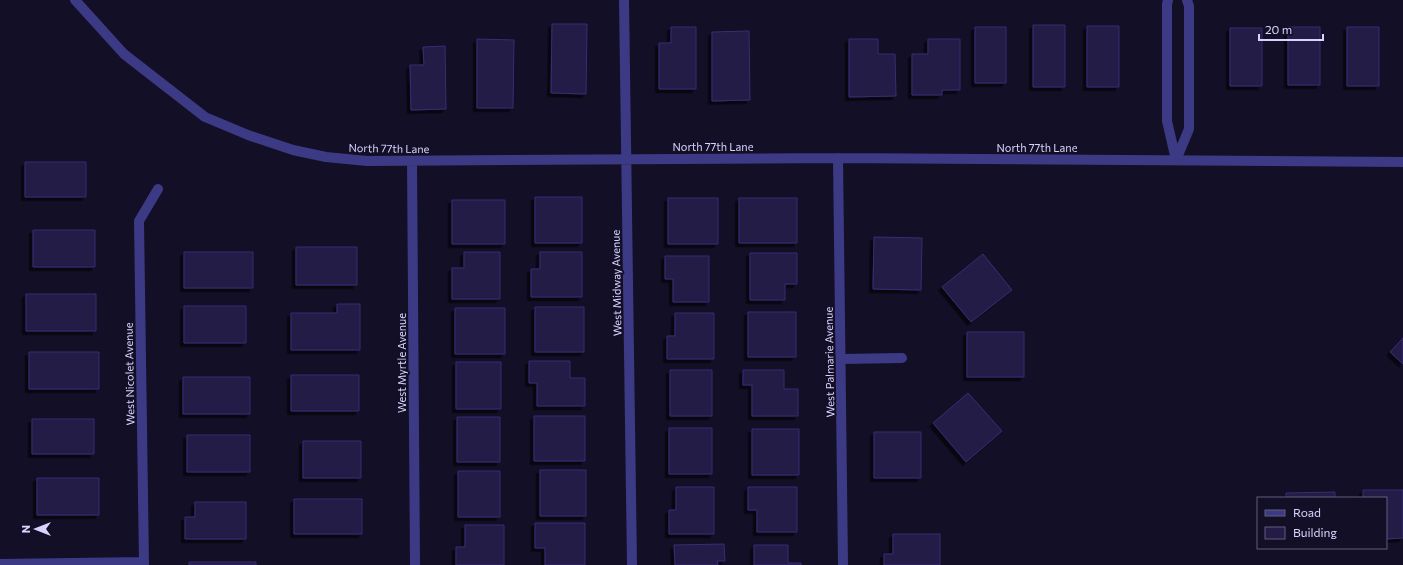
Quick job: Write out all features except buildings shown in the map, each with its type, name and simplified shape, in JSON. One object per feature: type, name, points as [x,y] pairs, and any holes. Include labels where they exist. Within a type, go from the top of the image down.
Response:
[{"type":"street","name":"North 77th Lane","points":[[75,0],[124,54],[205,117],[248,135],[292,150],[326,157],[367,161],[626,158],[838,158],[1403,162]]},
{"type":"street","name":"West Midway Avenue","points":[[624,0],[632,565]]},
{"type":"street","points":[[1168,0],[1167,122],[1176,160]]},
{"type":"street","points":[[1176,160],[1189,129],[1189,6],[1186,0]]},
{"type":"street","name":"West Palmarie Avenue","points":[[838,158],[843,565]]},
{"type":"street","name":"West Myrtle Avenue","points":[[412,161],[415,565]]},
{"type":"street","name":"West Nicolet Avenue","points":[[144,563],[139,221],[158,189]]},
{"type":"street","points":[[841,359],[902,358]]},
{"type":"street","points":[[0,564],[144,563]]}]
